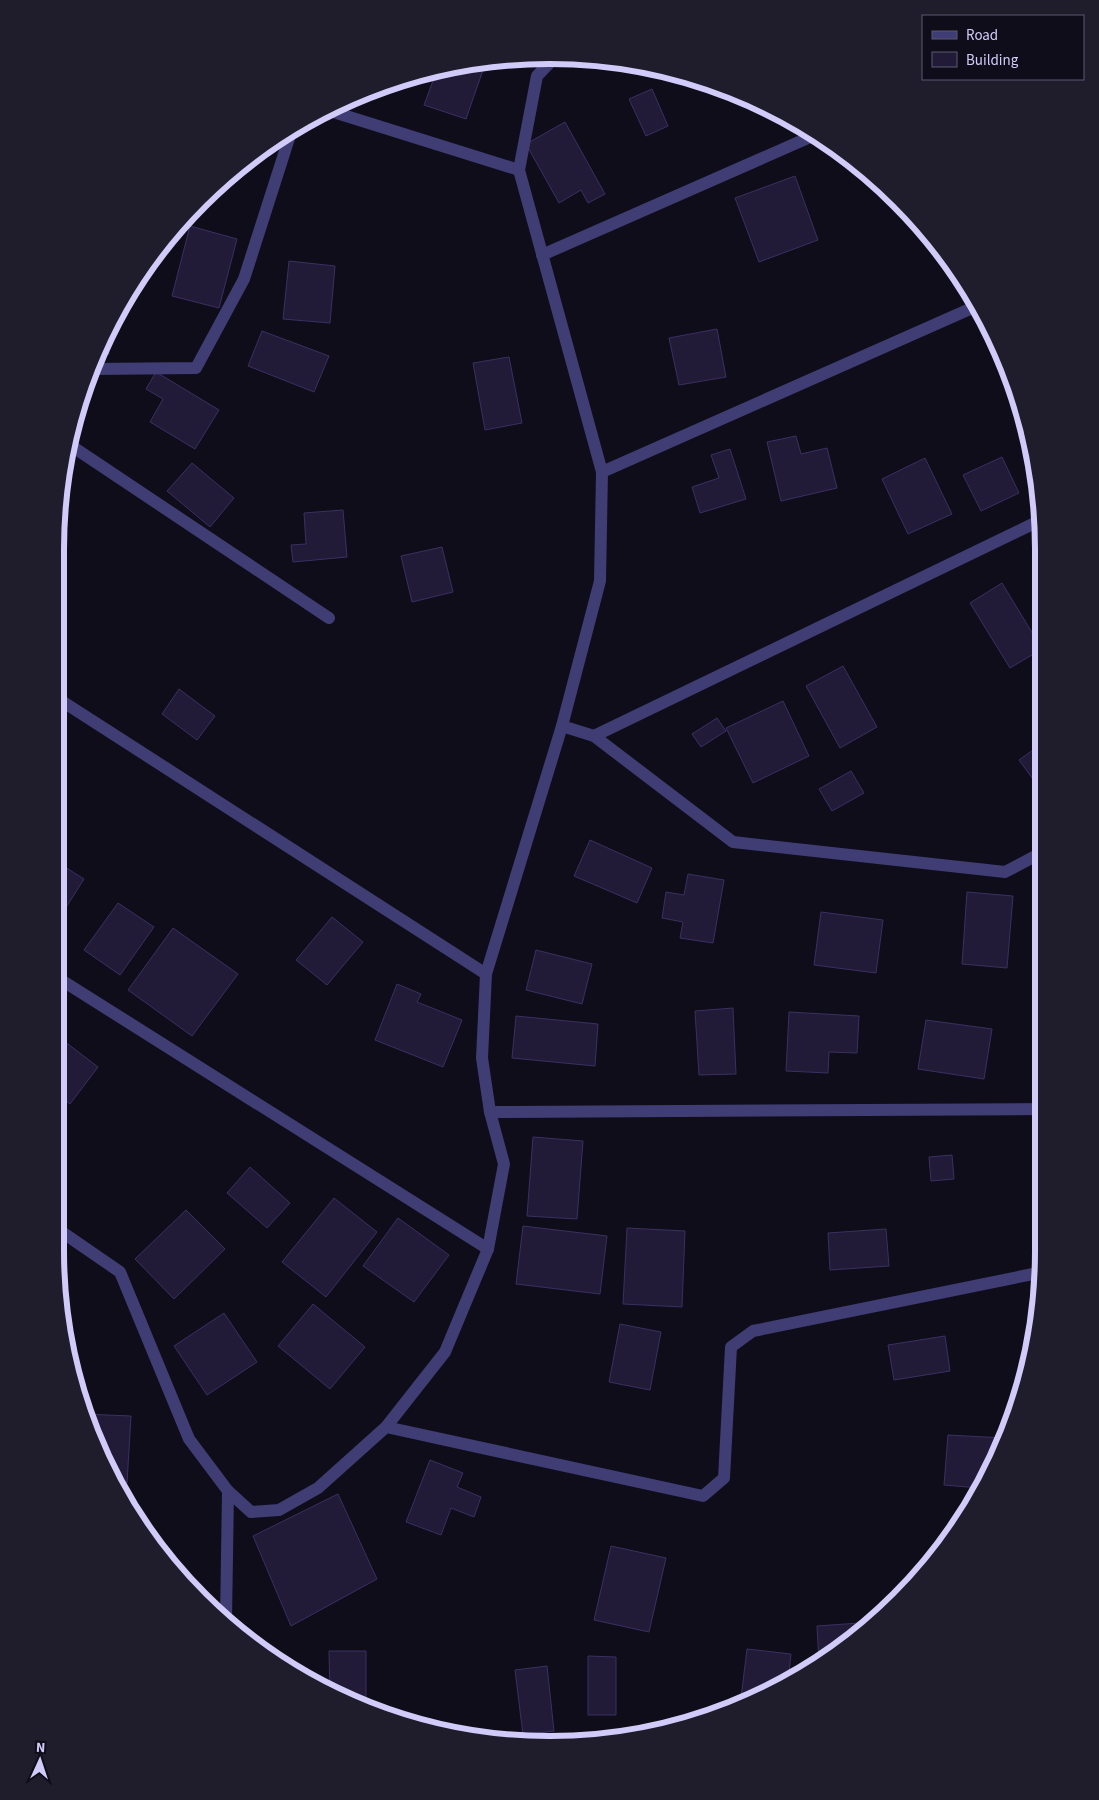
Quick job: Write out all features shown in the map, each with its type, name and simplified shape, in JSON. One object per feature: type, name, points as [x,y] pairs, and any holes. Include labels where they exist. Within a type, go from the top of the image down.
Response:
[{"type":"street","points":[[64,1233],[120,1272],[189,1439],[228,1491],[251,1512],[279,1510],[318,1488],[386,1427],[445,1352],[488,1249],[504,1164],[490,1112],[482,1058],[486,974],[562,726],[600,582],[602,472],[519,170],[537,76],[548,64]]},
{"type":"street","points":[[337,113],[519,170]]},
{"type":"street","points":[[542,255],[807,138]]},
{"type":"street","points":[[99,369],[196,368],[244,279],[288,141]]},
{"type":"street","points":[[602,472],[971,309]]},
{"type":"street","points":[[75,448],[329,618]]},
{"type":"street","points":[[594,736],[1034,522]]},
{"type":"street","points":[[64,703],[486,974]]},
{"type":"street","points":[[562,726],[594,736],[733,842],[1005,872],[1035,856]]},
{"type":"street","points":[[64,982],[488,1249]]},
{"type":"street","points":[[490,1112],[1035,1109]]},
{"type":"street","points":[[386,1427],[703,1496],[724,1478],[731,1347],[753,1331],[1034,1274]]},
{"type":"street","points":[[226,1613],[228,1491]]},
{"type":"building","points":[[483,70],[466,119],[424,105],[434,78]]},
{"type":"building","points":[[652,89],[668,126],[646,136],[629,99]]},
{"type":"building","points":[[565,122],[605,194],[588,203],[581,190],[559,203],[526,144]]},
{"type":"building","points":[[795,176],[818,240],[759,262],[735,198]]},
{"type":"building","points":[[190,226],[237,239],[219,308],[172,296]]},
{"type":"building","points":[[289,261],[335,266],[330,323],[283,319]]},
{"type":"building","points":[[717,329],[726,377],[679,385],[669,338]]},
{"type":"building","points":[[262,331],[329,356],[314,392],[248,366]]},
{"type":"building","points":[[509,357],[522,423],[485,430],[473,363]]},
{"type":"building","points":[[156,372],[219,410],[195,449],[150,422],[163,399],[146,389]]},
{"type":"building","points":[[796,436],[801,454],[827,448],[837,488],[781,501],[767,442]]},
{"type":"building","points":[[730,449],[746,499],[700,513],[692,487],[719,478],[711,455]]},
{"type":"building","points":[[1002,457],[1019,493],[981,511],[963,475]]},
{"type":"building","points":[[925,458],[952,514],[908,534],[882,479]]},
{"type":"building","points":[[192,463],[234,498],[210,527],[167,491]]},
{"type":"building","points":[[343,510],[347,557],[293,562],[291,545],[306,544],[304,513]]},
{"type":"building","points":[[442,547],[453,592],[412,602],[401,556]]},
{"type":"building","points":[[1002,583],[1035,637],[1035,653],[1010,668],[970,603]]},
{"type":"building","points":[[843,666],[877,727],[840,748],[806,686]]},
{"type":"building","points":[[179,689],[215,716],[197,740],[162,714]]},
{"type":"building","points":[[783,701],[809,756],[753,783],[726,728]]},
{"type":"building","points":[[717,718],[726,731],[701,747],[692,734]]},
{"type":"building","points":[[1035,749],[1035,782],[1019,760]]},
{"type":"building","points":[[851,771],[864,793],[832,811],[819,789]]},
{"type":"building","points":[[590,840],[652,868],[637,903],[574,876]]},
{"type":"building","points":[[64,866],[84,879],[64,911]]},
{"type":"building","points":[[688,874],[724,880],[713,943],[680,938],[683,922],[662,918],[666,892],[684,895]]},
{"type":"building","points":[[967,892],[1013,896],[1007,968],[962,964]]},
{"type":"building","points":[[118,903],[154,927],[120,975],[84,950]]},
{"type":"building","points":[[821,912],[883,920],[876,973],[814,965]]},
{"type":"building","points":[[332,917],[363,942],[327,985],[296,960]]},
{"type":"building","points":[[173,928],[238,974],[192,1036],[128,990]]},
{"type":"building","points":[[536,950],[592,964],[582,1004],[526,990]]},
{"type":"building","points":[[397,984],[421,994],[417,1002],[462,1020],[443,1067],[375,1040]]},
{"type":"building","points":[[733,1008],[736,1074],[699,1075],[695,1011]]},
{"type":"building","points":[[789,1012],[859,1016],[857,1053],[829,1052],[828,1073],[786,1071]]},
{"type":"building","points":[[516,1016],[598,1024],[595,1066],[512,1058]]},
{"type":"building","points":[[926,1020],[992,1029],[984,1079],[918,1069]]},
{"type":"building","points":[[64,1041],[98,1067],[70,1104],[64,1100]]},
{"type":"building","points":[[533,1137],[583,1141],[577,1219],[527,1216]]},
{"type":"building","points":[[952,1155],[954,1179],[931,1181],[929,1157]]},
{"type":"building","points":[[250,1167],[290,1203],[267,1228],[227,1193]]},
{"type":"building","points":[[334,1198],[377,1232],[326,1297],[282,1262]]},
{"type":"building","points":[[186,1210],[225,1249],[174,1299],[135,1259]]},
{"type":"building","points":[[398,1218],[449,1255],[414,1302],[363,1266]]},
{"type":"building","points":[[523,1226],[607,1236],[600,1294],[516,1284]]},
{"type":"building","points":[[627,1228],[685,1231],[682,1307],[623,1304]]},
{"type":"building","points":[[886,1229],[889,1266],[830,1270],[828,1233]]},
{"type":"building","points":[[313,1304],[365,1347],[330,1389],[278,1346]]},
{"type":"building","points":[[224,1313],[257,1362],[207,1395],[174,1346]]},
{"type":"building","points":[[620,1324],[661,1332],[650,1390],[609,1382]]},
{"type":"building","points":[[945,1336],[950,1371],[894,1380],[888,1345]]},
{"type":"building","points":[[93,1414],[131,1416],[127,1483],[123,1483],[114,1465]]},
{"type":"building","points":[[948,1435],[997,1438],[973,1487],[944,1485]]},
{"type":"building","points":[[430,1460],[463,1473],[457,1487],[481,1497],[474,1517],[451,1508],[441,1535],[406,1522]]},
{"type":"building","points":[[338,1494],[377,1579],[291,1626],[253,1536]]},
{"type":"building","points":[[611,1546],[666,1558],[649,1632],[594,1620]]},
{"type":"building","points":[[861,1623],[819,1654],[817,1626]]},
{"type":"building","points":[[747,1649],[791,1654],[789,1673],[741,1696]]},
{"type":"building","points":[[329,1651],[366,1651],[366,1700],[330,1683]]},
{"type":"building","points":[[588,1656],[616,1657],[616,1715],[588,1715]]},
{"type":"building","points":[[547,1666],[554,1731],[523,1735],[515,1670]]}]
